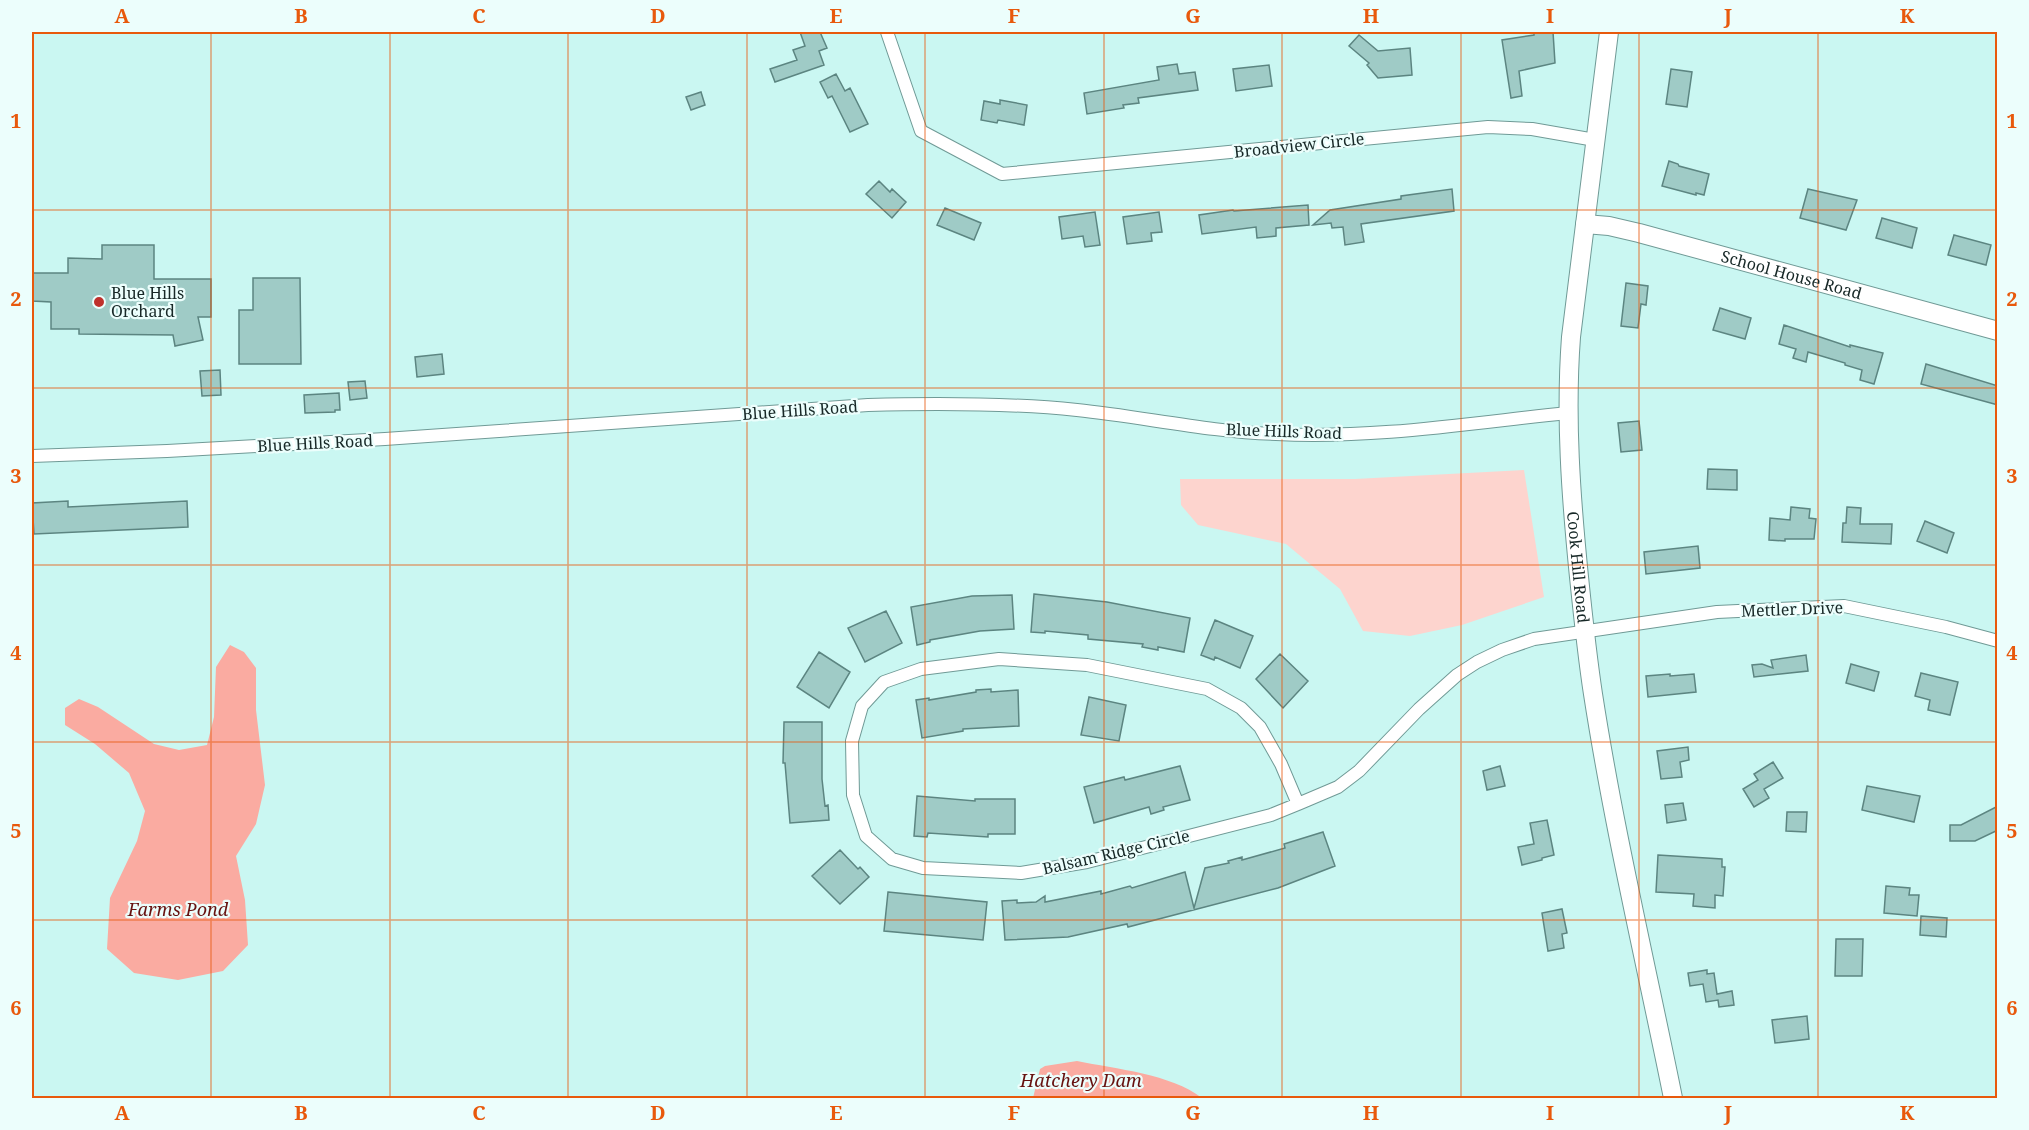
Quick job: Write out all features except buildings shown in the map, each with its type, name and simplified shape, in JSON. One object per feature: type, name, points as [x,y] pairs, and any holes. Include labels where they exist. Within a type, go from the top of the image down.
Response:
[{"type":"street","name":"Broadview Circle","points":[[887,32],[921,131],[1002,174],[1488,127],[1532,129],[1595,140]]},
{"type":"street","name":"Cook Hill Road","points":[[1609,32],[1571,337],[1567,413],[1576,551],[1593,692],[1609,783],[1673,1098]]},
{"type":"street","name":"School House Road","points":[[1585,224],[1609,226],[1639,233],[1998,331]]},
{"type":"street","name":"Blue Hills Road","points":[[32,456],[179,451],[374,440],[924,403],[1075,410],[1232,431],[1286,435],[1392,431],[1567,413]]},
{"type":"street","name":"Mettler Drive","points":[[1585,631],[1724,612],[1844,606],[1946,627],[1998,641]]},
{"type":"street","name":"Balsam Ridge Circle","points":[[1298,804],[1281,764],[1260,727],[1240,708],[1207,689],[1087,665],[999,659],[921,669],[884,682],[862,706],[852,741],[853,795],[867,836],[892,859],[923,868],[1022,873],[1086,862],[1271,815],[1298,804],[1338,787],[1359,771],[1419,709],[1457,675],[1477,662],[1534,639],[1585,631]]},
{"type":"shaded area","points":[[1524,470],[1544,597],[1462,625],[1410,636],[1363,631],[1340,589],[1286,544],[1198,525],[1181,505],[1180,479],[1355,479]]},
{"type":"water","name":"Farms Pond","points":[[230,645],[244,652],[256,668],[256,710],[265,785],[256,824],[236,856],[245,900],[248,945],[223,971],[178,980],[134,973],[107,949],[110,898],[137,841],[145,811],[129,773],[95,744],[65,725],[65,708],[79,699],[98,707],[154,744],[179,750],[207,745],[214,717],[216,667]]},
{"type":"water","name":"Hatchery Dam","points":[[1077,1061],[1159,1078],[1175,1083],[1202,1098],[1033,1098],[1040,1069],[1045,1066]]},
{"type":"place","name":"Blue Hills Orchard","points":[[99,302]]}]
